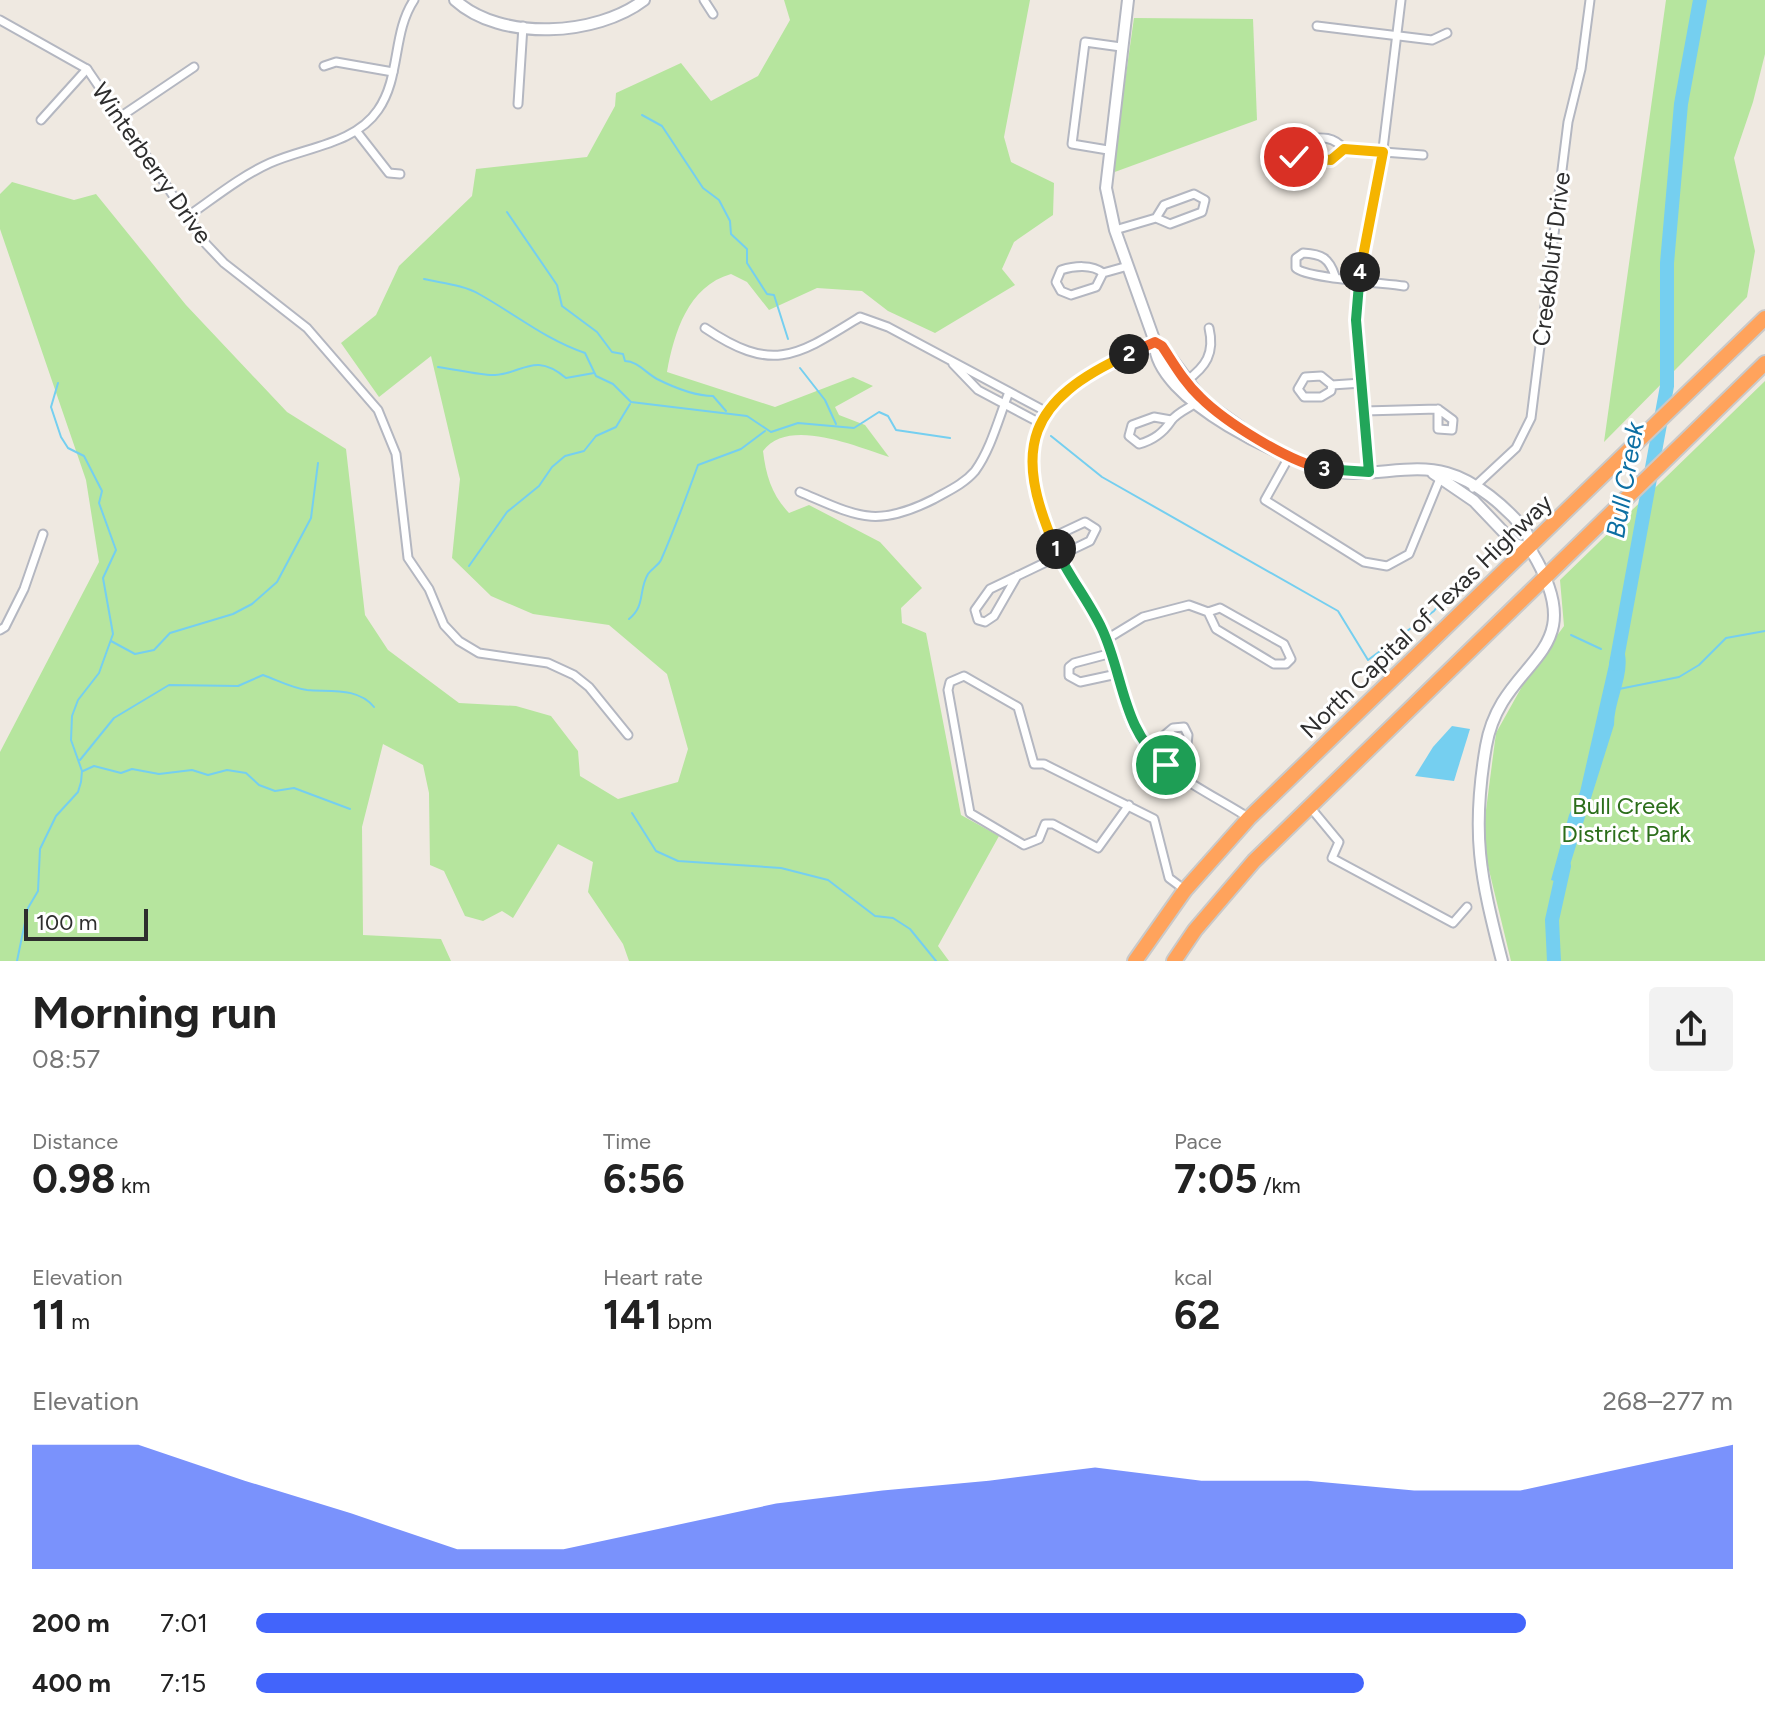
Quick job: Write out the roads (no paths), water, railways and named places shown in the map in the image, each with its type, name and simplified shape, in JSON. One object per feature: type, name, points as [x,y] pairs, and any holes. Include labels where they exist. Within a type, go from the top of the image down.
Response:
[{"type":"highway","name":"North Capital of Texas Highway","points":[[1135,961],[1185,890],[1249,818],[1765,318]]},
{"type":"highway","points":[[1174,961],[1233,885],[1310,807],[1765,363]]},
{"type":"street","points":[[188,216],[269,163],[357,132],[381,107],[393,72],[404,19],[414,0]]},
{"type":"street","points":[[455,0],[478,15],[555,30],[591,26],[620,17],[644,0]]},
{"type":"street","points":[[704,0],[713,14]]},
{"type":"street","points":[[1128,0],[1108,150],[1106,188],[1115,230],[1161,364],[1198,402],[1289,457],[1341,473],[1398,468],[1436,477],[1467,496],[1515,544],[1529,548]]},
{"type":"street","points":[[1369,472],[1356,320],[1358,279],[1383,152],[1401,0]]},
{"type":"street","name":"Creekbluff Drive","points":[[1467,496],[1516,448],[1531,418],[1558,195],[1590,0]]},
{"type":"street","name":"Winterberry Drive","points":[[0,20],[87,69],[224,263],[315,336],[378,410],[396,454],[408,558],[429,589],[444,625],[459,641],[479,653],[548,663],[574,675],[589,687],[628,735]]},
{"type":"street","points":[[518,104],[523,26]]},
{"type":"street","points":[[1317,26],[1432,40],[1447,33]]},
{"type":"street","points":[[1108,150],[1072,144],[1085,42],[1121,47]]},
{"type":"street","points":[[324,66],[336,62],[393,72]]},
{"type":"street","points":[[120,117],[194,67]]},
{"type":"street","points":[[41,120],[87,69]]},
{"type":"street","points":[[357,132],[389,173],[400,174]]},
{"type":"street","points":[[1344,149],[1331,160],[1300,160],[1294,157],[1292,147],[1299,139],[1327,137],[1335,139],[1344,149],[1423,155]]},
{"type":"street","points":[[1115,230],[1156,218],[1164,205],[1194,194],[1205,200],[1202,212],[1181,220],[1166,224],[1156,218]]},
{"type":"street","points":[[1335,276],[1328,259],[1322,256],[1303,253],[1296,258],[1301,273],[1404,286]]},
{"type":"street","points":[[1103,273],[1095,267],[1075,266],[1061,270],[1056,282],[1061,291],[1071,295],[1096,287],[1103,273],[1128,266]]},
{"type":"street","points":[[705,328],[752,354],[788,356],[804,351],[860,317],[949,359],[1045,411]]},
{"type":"street","points":[[1181,384],[1209,358],[1213,345],[1209,328]]},
{"type":"street","points":[[1155,342],[1111,362],[1045,411],[1034,437],[1037,497],[1059,556],[1107,639],[1132,723],[1148,749],[1166,765],[1249,818]]},
{"type":"street","points":[[949,359],[978,390],[1040,423]]},
{"type":"street","points":[[1332,385],[1331,391],[1321,397],[1304,397],[1298,389],[1305,377],[1321,376],[1332,385],[1362,383]]},
{"type":"street","points":[[800,492],[851,514],[872,518],[904,514],[959,485],[973,473],[1009,392]]},
{"type":"street","points":[[1171,420],[1154,417],[1132,425],[1131,439],[1139,444],[1154,438],[1168,427],[1171,420],[1198,402]]},
{"type":"street","points":[[1364,411],[1438,409]]},
{"type":"street","points":[[1289,457],[1265,500],[1364,562],[1387,566],[1409,554],[1436,477],[1444,472],[1475,486],[1527,532],[1529,548],[1547,575],[1555,602],[1555,624],[1546,644],[1493,722],[1476,814],[1483,888],[1502,961]]},
{"type":"street","points":[[1017,576],[994,616],[985,622],[978,620],[975,610],[986,592],[1017,576],[1059,556],[1094,538],[1096,529],[1085,522],[1051,538]]},
{"type":"street","points":[[0,630],[5,627],[24,589],[43,534]]},
{"type":"street","points":[[1107,639],[1143,617],[1189,605],[1208,612],[1224,609],[1284,644],[1291,659],[1286,664],[1274,664],[1216,629],[1208,612]]},
{"type":"street","points":[[1112,653],[1074,663],[1069,667],[1069,676],[1080,682],[1117,674]]},
{"type":"street","points":[[1129,805],[1105,843],[1098,848],[1053,824],[1045,824],[1039,839],[1024,845],[970,813],[948,690],[950,682],[964,676],[1018,707],[1034,764],[1044,764],[1129,805],[1154,819],[1169,878],[1185,890]]},
{"type":"street","points":[[1148,749],[1173,728],[1187,730],[1187,745],[1166,765]]},
{"type":"street","points":[[1310,807],[1339,842],[1332,858],[1453,923],[1467,907]]},
{"type":"water","points":[[1613,647],[1624,650],[1624,677],[1614,725],[1564,884],[1551,880],[1569,815],[1580,792]]},
{"type":"water","points":[[1452,726],[1470,729],[1454,781],[1415,776],[1433,747]]},
{"type":"waterway","name":"Bull Creek","points":[[1616,664],[1667,386],[1667,263],[1681,104],[1700,0]]},
{"type":"waterway","points":[[642,115],[662,126],[703,188],[719,200],[730,221],[731,234],[747,249],[747,263],[767,294],[774,295],[788,339]]},
{"type":"waterway","points":[[507,212],[557,285],[562,306],[597,332],[612,352],[623,354],[625,361],[634,363],[670,385],[713,396],[726,411]]},
{"type":"waterway","points":[[424,279],[473,291],[544,334],[585,353],[596,376],[613,384],[631,402],[747,416],[771,432],[798,423],[854,428],[879,412],[888,416],[896,430],[950,438]]},
{"type":"waterway","points":[[438,367],[495,375],[537,365],[555,370],[566,378],[594,373]]},
{"type":"waterway","points":[[800,368],[825,400],[836,424]]},
{"type":"waterway","points":[[17,961],[28,908],[38,891],[40,849],[56,816],[78,792],[81,782],[82,771],[71,740],[72,716],[78,700],[99,673],[113,634],[103,578],[116,550],[99,503],[102,491],[84,456],[68,448],[61,437],[51,407],[58,383]]},
{"type":"waterway","points":[[469,566],[507,512],[539,486],[552,467],[565,456],[584,451],[596,436],[616,427],[630,404]]},
{"type":"waterway","points":[[629,619],[638,608],[648,574],[661,560],[698,465],[741,449],[765,431]]},
{"type":"waterway","points":[[1051,436],[1102,477],[1338,611],[1368,660],[1434,611],[1460,576],[1466,578]]},
{"type":"waterway","points":[[111,641],[135,654],[154,650],[170,633],[233,614],[252,604],[277,582],[311,518],[318,463]]},
{"type":"waterway","points":[[1619,689],[1679,677],[1699,665],[1726,638],[1765,631]]},
{"type":"waterway","points":[[1571,635],[1601,649]]},
{"type":"waterway","points":[[80,760],[114,718],[169,685],[238,686],[263,675],[301,689],[352,693],[374,707]]},
{"type":"waterway","points":[[83,771],[94,766],[121,773],[132,769],[159,774],[192,770],[208,775],[227,770],[246,773],[259,785],[275,791],[294,788],[350,809]]},
{"type":"waterway","points":[[632,813],[656,851],[678,861],[781,868],[828,880],[875,916],[893,918],[910,929],[936,961]]},
{"type":"waterway","name":"Bull Creek","points":[[1554,961],[1552,920],[1564,866]]},
{"type":"park label","name":"Bull Creek District Park","points":[[1626,819]]}]
